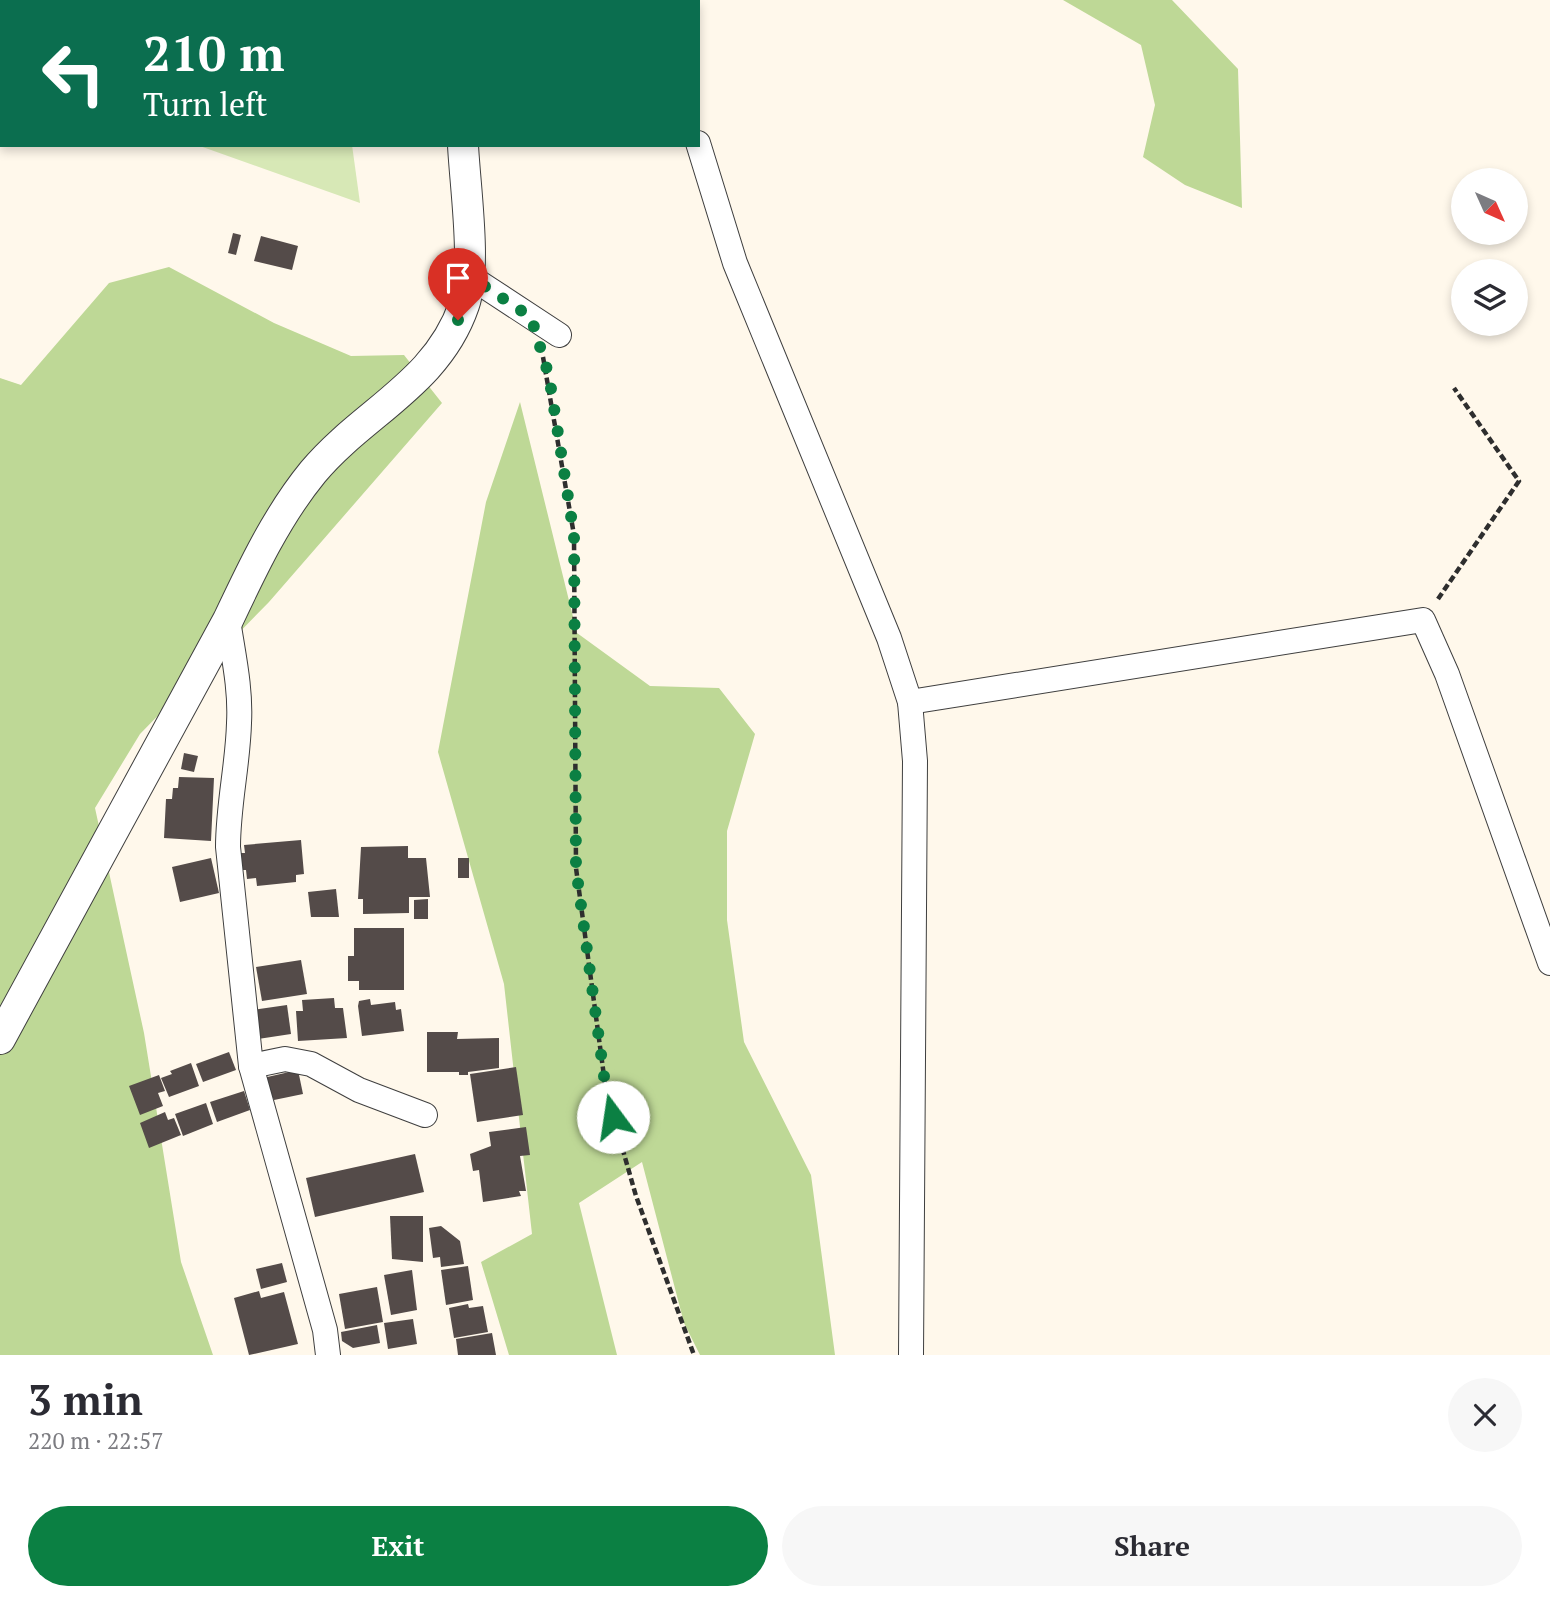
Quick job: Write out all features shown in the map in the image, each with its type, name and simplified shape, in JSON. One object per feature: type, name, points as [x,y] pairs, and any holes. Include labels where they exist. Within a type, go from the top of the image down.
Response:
[{"type":"street","points":[[0,1039],[228,620],[257,558],[312,473],[342,441],[426,372],[451,337],[465,302],[469,276],[463,147]]},
{"type":"street","points":[[699,147],[734,263],[885,626],[910,702],[915,761],[911,1355]]},
{"type":"street","points":[[469,276],[559,335]]},
{"type":"street","points":[[228,620],[239,692],[239,724],[228,813],[228,847],[251,1066],[325,1330],[328,1355]]},
{"type":"street","points":[[910,702],[1423,620],[1447,674],[1550,962]]},
{"type":"street","points":[[251,1066],[285,1059],[311,1064],[359,1090],[425,1115]]},
{"type":"path","points":[[531,317],[549,376],[574,535],[576,868],[606,1091],[636,1196],[694,1355]]},
{"type":"path","points":[[1423,620],[1477,546],[1519,481],[1454,388]]},
{"type":"green space","points":[[1063,0],[1172,0],[1238,69],[1242,208],[1185,185],[1143,157],[1155,105],[1141,45]]},
{"type":"green space","points":[[203,147],[352,147],[360,203]]},
{"type":"green space","points":[[169,267],[274,323],[351,356],[404,355],[442,403],[269,602],[140,734],[95,808],[144,1033],[181,1262],[213,1355],[0,1355],[0,378],[21,385],[109,283]]},
{"type":"green space","points":[[520,402],[577,633],[650,686],[719,688],[755,734],[727,831],[727,920],[744,1042],[811,1175],[835,1355],[700,1355],[684,1323],[642,1162],[579,1203],[617,1355],[509,1355],[481,1262],[532,1234],[504,984],[438,752],[486,502]]},
{"type":"building","points":[[233,233],[241,235],[236,255],[228,253]]},
{"type":"building","points":[[261,236],[298,246],[292,270],[254,261]]},
{"type":"building","points":[[184,753],[198,756],[194,772],[181,769]]},
{"type":"building","points":[[179,777],[214,778],[211,841],[164,838],[166,799],[172,799],[173,788],[178,788]]},
{"type":"building","points":[[301,840],[304,874],[296,875],[296,882],[257,886],[256,878],[247,879],[246,870],[241,870],[239,853],[245,853],[244,845]]},
{"type":"building","points":[[408,846],[408,858],[426,858],[430,897],[409,897],[409,913],[363,914],[363,899],[358,899],[361,847]]},
{"type":"building","points":[[211,858],[219,893],[180,902],[172,867]]},
{"type":"building","points":[[458,858],[469,858],[469,878],[458,878]]},
{"type":"building","points":[[336,889],[339,917],[311,917],[308,892]]},
{"type":"building","points":[[428,899],[428,919],[414,919],[414,900]]},
{"type":"building","points":[[354,928],[404,928],[404,990],[359,990],[359,981],[348,981],[348,956],[354,956]]},
{"type":"building","points":[[301,960],[307,994],[262,1001],[256,967]]},
{"type":"building","points":[[334,998],[335,1008],[343,1008],[347,1038],[298,1041],[296,1011],[303,1011],[302,1000]]},
{"type":"building","points":[[370,999],[371,1005],[395,1002],[396,1010],[401,1009],[404,1031],[362,1036],[359,1001]]},
{"type":"building","points":[[287,1005],[291,1034],[258,1039],[253,1010]]},
{"type":"building","points":[[427,1032],[458,1032],[457,1039],[499,1038],[499,1068],[468,1072],[468,1075],[459,1075],[459,1072],[427,1072]]},
{"type":"building","points":[[229,1052],[236,1070],[203,1082],[196,1064]]},
{"type":"building","points":[[191,1063],[199,1086],[169,1097],[161,1078],[172,1074],[170,1071]]},
{"type":"building","points":[[516,1067],[523,1115],[477,1122],[470,1074]]},
{"type":"building","points":[[298,1070],[303,1094],[274,1100],[263,1078]]},
{"type":"building","points":[[159,1075],[165,1091],[158,1093],[163,1106],[140,1115],[129,1086]]},
{"type":"building","points":[[244,1091],[250,1110],[217,1122],[210,1102]]},
{"type":"building","points":[[206,1103],[213,1124],[183,1136],[175,1114]]},
{"type":"building","points":[[165,1112],[168,1120],[174,1118],[181,1135],[149,1148],[140,1123]]},
{"type":"building","points":[[526,1127],[530,1155],[520,1156],[526,1191],[519,1191],[521,1196],[483,1202],[479,1170],[473,1171],[470,1154],[491,1146],[489,1132]]},
{"type":"building","points":[[415,1154],[424,1192],[315,1217],[306,1178]]},
{"type":"building","points":[[390,1216],[423,1216],[423,1262],[392,1259]]},
{"type":"building","points":[[441,1226],[460,1241],[464,1264],[441,1267],[440,1257],[433,1258],[429,1228]]},
{"type":"building","points":[[282,1263],[287,1282],[261,1289],[256,1269]]},
{"type":"building","points":[[468,1266],[473,1300],[446,1305],[441,1270]]},
{"type":"building","points":[[412,1270],[417,1310],[391,1315],[384,1275]]},
{"type":"building","points":[[377,1287],[383,1322],[345,1329],[339,1294]]},
{"type":"building","points":[[259,1291],[261,1298],[284,1292],[298,1344],[249,1355],[234,1298]]},
{"type":"building","points":[[468,1304],[469,1308],[483,1306],[488,1332],[454,1338],[449,1308]]},
{"type":"building","points":[[413,1319],[417,1344],[388,1349],[384,1323]]},
{"type":"building","points":[[377,1325],[380,1343],[353,1348],[342,1341],[341,1332]]},
{"type":"building","points":[[492,1333],[496,1355],[458,1355],[456,1339]]},
{"type":"route","points":[[458,320],[465,302],[469,276],[531,317],[549,376],[574,535],[576,570],[576,868],[606,1091],[613,1117]]}]
